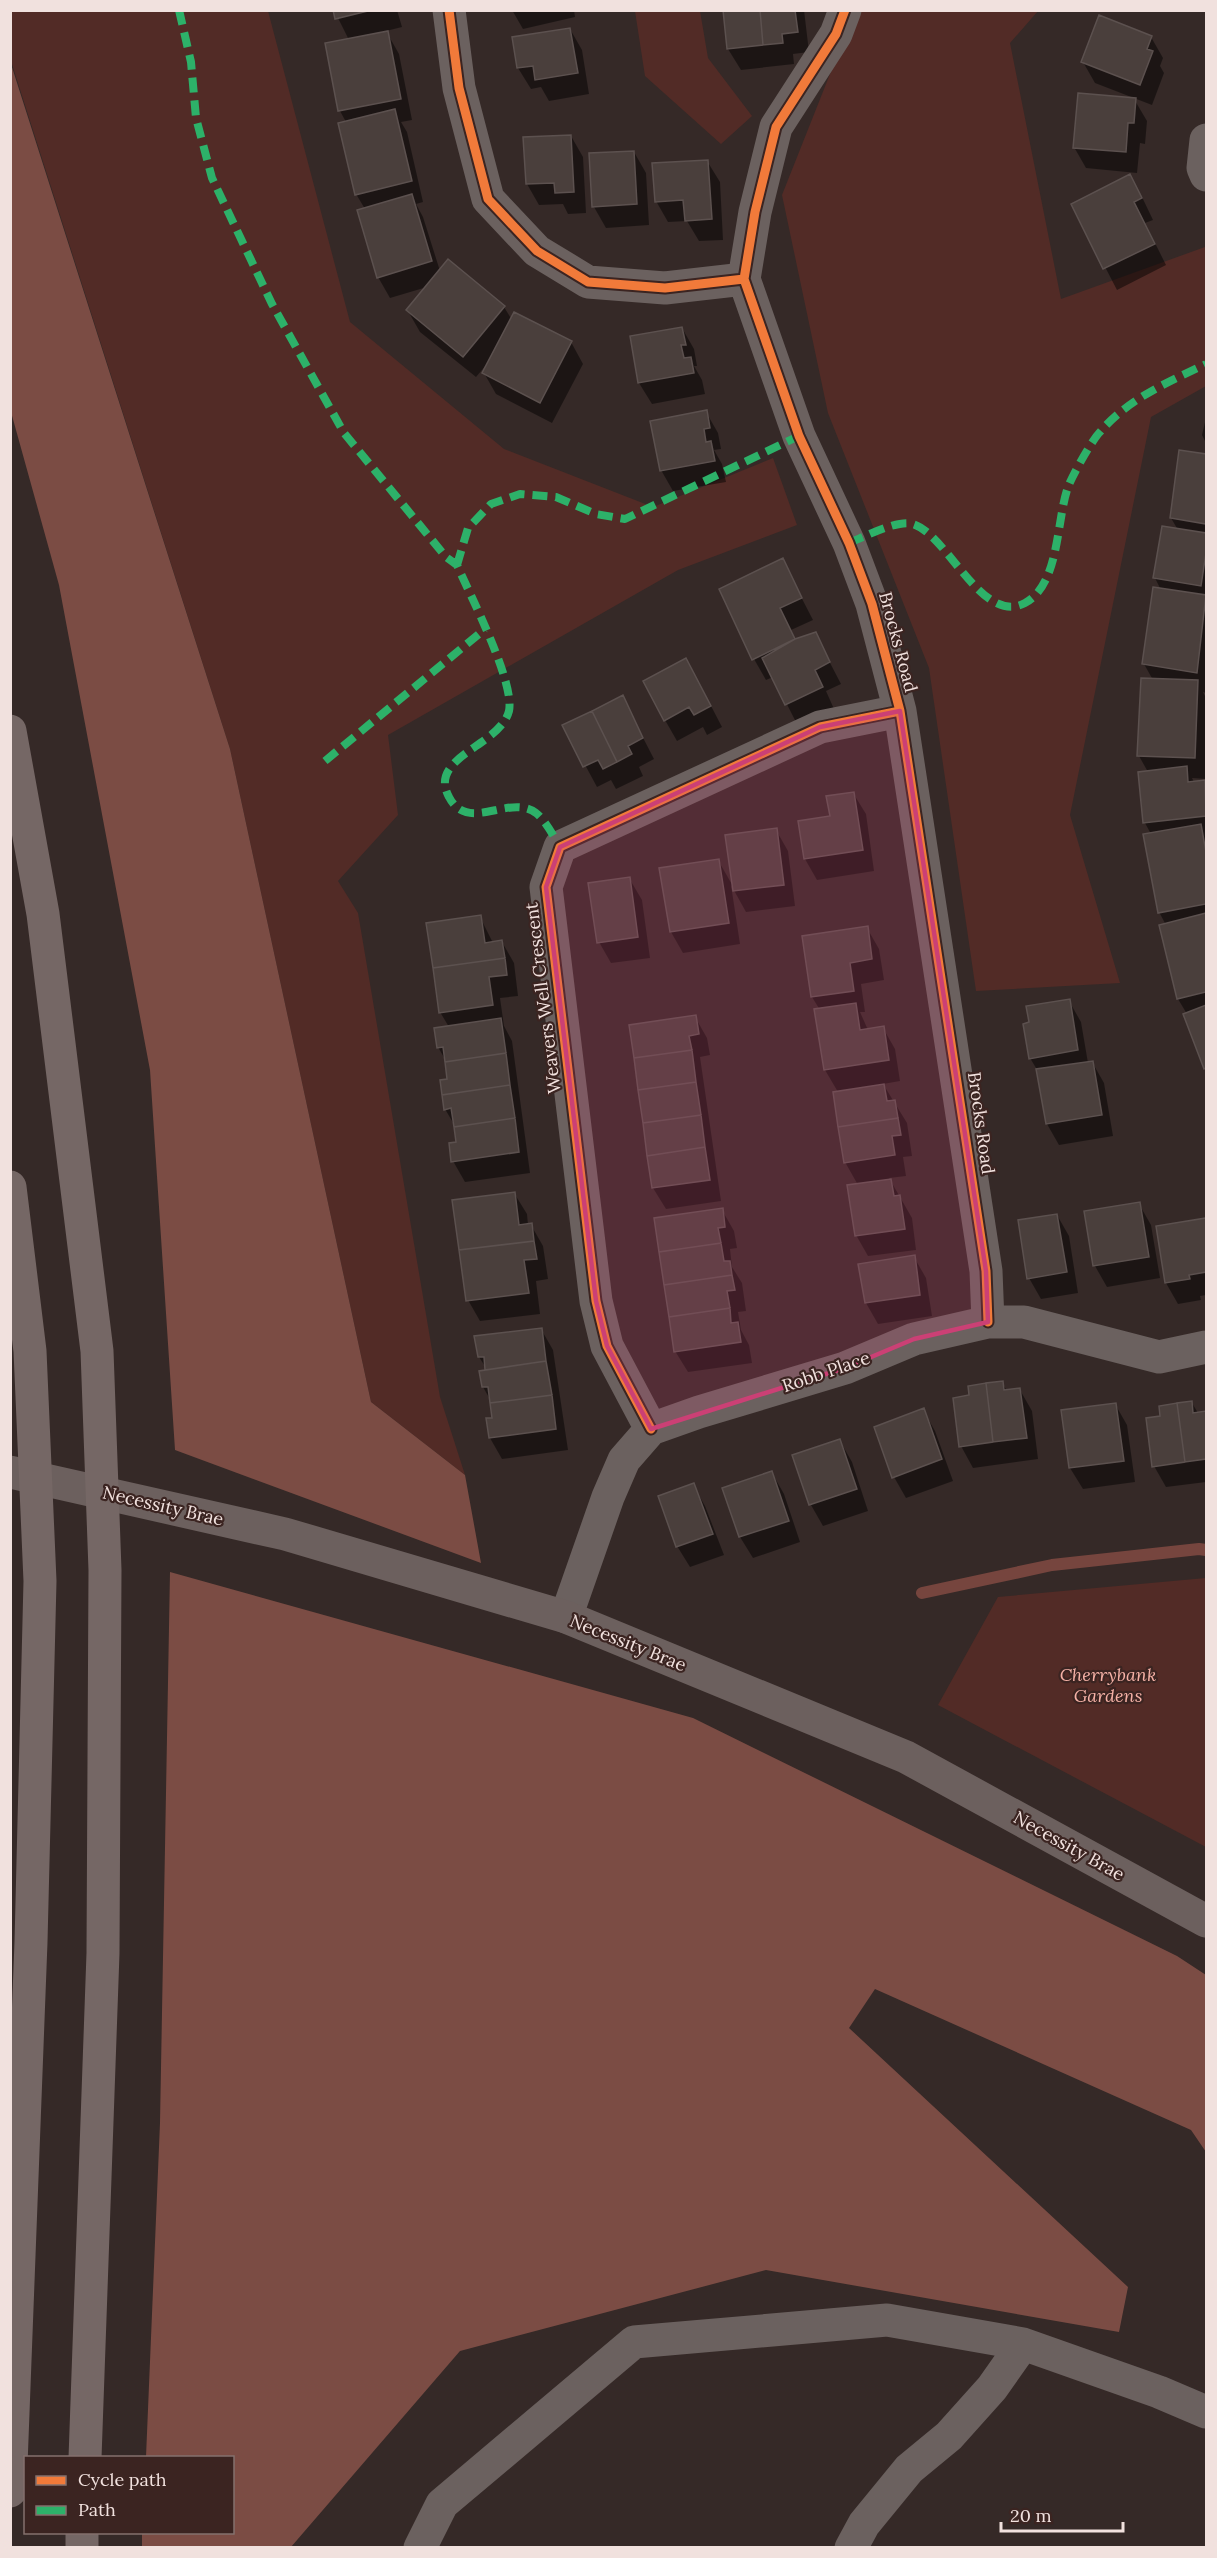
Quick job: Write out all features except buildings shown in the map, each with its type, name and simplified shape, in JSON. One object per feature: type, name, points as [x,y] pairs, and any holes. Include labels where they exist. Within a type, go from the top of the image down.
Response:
[{"type":"highway","points":[[10,731],[43,914],[97,1351],[105,1570],[103,1953],[85,2456]]},
{"type":"highway","points":[[10,1187],[30,1351],[40,1581],[31,1942],[10,2491]]},
{"type":"main road","name":"Necessity Brae","points":[[10,1472],[285,1534],[566,1617],[906,1757],[1206,1921]]},
{"type":"street","points":[[449,10],[459,88],[488,199],[537,251],[588,282],[665,288],[744,279]]},
{"type":"street","name":"Brocks Road","points":[[845,10],[836,34],[776,127],[754,212],[744,279],[799,436],[849,543],[872,604],[900,711],[986,1270],[988,1322]]},
{"type":"street","points":[[1206,140],[1203,168],[1206,176]]},
{"type":"street","name":"Weavers Well Crescent","points":[[651,1429],[607,1346],[596,1301],[546,887],[560,847],[820,727],[900,711]]},
{"type":"street","name":"Robb Place","points":[[566,1617],[608,1497],[624,1460],[651,1429],[844,1368],[914,1340],[988,1322],[1024,1322],[1159,1357],[1206,1347]]},
{"type":"street","points":[[420,2547],[442,2504],[634,2342],[887,2320],[1023,2344],[1159,2392],[1206,2412]]},
{"type":"street","points":[[851,2547],[864,2524],[909,2469],[949,2436],[992,2388],[1023,2344]]},
{"type":"path","points":[[1180,2547],[1187,2547]]},
{"type":"highlighted area","points":[[900,711],[986,1271],[988,1322],[914,1339],[845,1368],[651,1429],[607,1346],[596,1301],[546,887],[560,847],[820,727]]},
{"type":"green space","points":[[10,11],[268,11],[350,322],[504,449],[653,507],[773,458],[797,525],[678,570],[388,735],[398,815],[338,881],[358,913],[440,1397],[465,1475],[371,1402],[230,749],[11,61]]},
{"type":"green space","points":[[635,11],[700,11],[708,58],[752,116],[721,144],[645,76]]},
{"type":"green space","points":[[855,11],[1038,11],[1010,43],[1061,299],[1205,247],[1206,250],[1206,386],[1151,417],[1070,815],[1120,983],[976,991],[929,668],[828,413],[782,195]]},
{"type":"green space","name":"Cherrybank Gardens","points":[[1206,1578],[1206,1847],[938,1705],[998,1597]]},
{"type":"shaded area","points":[[10,61],[230,749],[371,1402],[465,1475],[481,1563],[175,1450],[150,1070],[59,585],[11,412]]},
{"type":"shaded area","points":[[170,1572],[693,1718],[1177,1956],[1206,1975],[1206,2152],[1191,2130],[875,1989],[849,2028],[1128,2287],[1119,2332],[766,2270],[460,2351],[291,2547],[142,2547],[142,2534],[234,2534],[234,2456],[146,2456],[160,2123]]},
{"type":"waterway","points":[[922,1593],[1052,1565],[1206,1550]]},
{"type":"marked path","points":[[179,10],[191,62],[196,118],[212,178],[272,304],[344,433],[446,557],[457,565],[499,660],[509,698],[509,711],[503,723],[493,734],[456,761],[448,772],[445,783],[449,797],[457,807],[467,812],[525,808],[540,816],[560,847]]},
{"type":"marked path","points":[[849,543],[890,526],[913,524],[926,531],[980,591],[994,602],[1009,607],[1025,603],[1045,582],[1055,551],[1068,487],[1096,436],[1111,420],[1136,401],[1206,364]]},
{"type":"marked path","points":[[457,565],[468,528],[491,504],[520,494],[556,497],[596,514],[625,519],[799,436]]},
{"type":"marked path","points":[[325,761],[485,629]]},
{"type":"cycle path","points":[[449,10],[459,88],[488,199],[537,251],[588,282],[665,288],[744,279]]},
{"type":"cycle path","points":[[845,10],[836,34],[776,127],[755,212],[744,279],[799,436],[849,543],[872,604],[900,711],[986,1271],[988,1322]]},
{"type":"cycle path","points":[[651,1429],[607,1346],[596,1301],[546,887],[560,847],[820,727],[900,711]]}]
